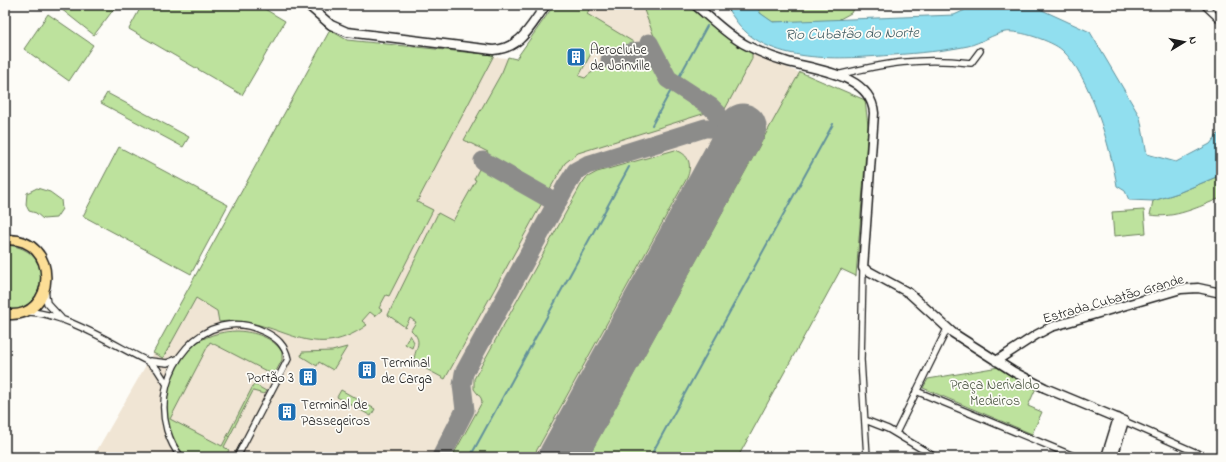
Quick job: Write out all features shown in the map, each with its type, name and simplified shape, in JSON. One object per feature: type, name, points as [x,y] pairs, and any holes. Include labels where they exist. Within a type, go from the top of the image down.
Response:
[{"type":"main road","points":[[5,240],[23,242],[33,248],[41,257],[47,278],[45,290],[40,299],[32,307],[23,312],[11,315],[5,314]]},
{"type":"street","points":[[308,5],[331,25],[355,34],[485,50],[504,49],[511,46],[523,36],[546,5]]},
{"type":"street","points":[[695,5],[746,45],[778,59],[837,75],[865,91],[874,105],[863,268],[861,360],[867,457]]},
{"type":"street","points":[[1204,5],[1217,15],[1221,21]]},
{"type":"street","points":[[837,75],[904,61],[933,59],[971,64],[980,51]]},
{"type":"street","points":[[863,268],[909,293],[948,329],[996,361],[1033,382],[1206,457]]},
{"type":"street","name":"Estrada Cubatão Grande","points":[[996,361],[1036,335],[1059,324],[1182,289],[1198,288],[1221,293]]},
{"type":"street","points":[[45,290],[47,303],[62,319]]},
{"type":"street","points":[[23,312],[46,314],[62,319],[147,361],[157,369],[166,383]]},
{"type":"street","points":[[181,457],[171,443],[163,416],[166,383],[177,359],[185,349],[199,337],[221,327],[230,325],[257,328],[272,336],[284,347],[288,359],[237,457]]},
{"type":"street","points":[[896,433],[948,329]]},
{"type":"street","points":[[147,361],[167,363],[177,359]]},
{"type":"street","points":[[916,391],[1076,457]]},
{"type":"street","points":[[1112,456],[1121,419]]},
{"type":"street","points":[[865,420],[896,433],[935,457]]},
{"type":"shaded area","points":[[554,5],[688,5],[738,45],[752,53],[865,100],[868,126],[856,276],[841,269],[738,457],[93,457],[153,353],[330,30],[347,40],[516,59]]},
{"type":"green space","points":[[56,5],[117,5],[94,35]]},
{"type":"green space","points":[[142,5],[258,5],[285,21],[242,95],[129,29]]},
{"type":"green space","points":[[554,5],[591,5],[587,14],[640,46],[609,58],[594,48],[579,76],[585,78],[597,69],[616,60],[635,55],[643,55],[649,57],[655,63],[666,84],[697,102],[709,112],[578,153],[565,163],[548,192],[485,158],[488,152],[464,140],[502,72],[508,57],[516,59]]},
{"type":"green space","points":[[642,5],[688,5],[738,45],[752,53],[752,59],[725,109],[676,79],[667,70]]},
{"type":"green space","points":[[758,5],[855,5],[851,13],[836,21],[772,22],[760,13]]},
{"type":"green space","points":[[48,14],[93,45],[69,81],[24,49]]},
{"type":"green space","points":[[330,30],[347,40],[494,55],[417,202],[433,210],[389,296],[386,295],[379,308],[382,310],[375,316],[370,312],[362,321],[367,325],[346,337],[327,341],[310,340],[259,325],[240,322],[219,322],[217,311],[196,298],[163,358],[153,353]]},
{"type":"green space","points":[[800,72],[865,100],[868,126],[856,276],[841,269],[738,457],[588,457]]},
{"type":"green space","points":[[107,93],[189,137],[183,147],[101,103]]},
{"type":"green space","points":[[119,147],[228,205],[191,274],[83,216]]},
{"type":"green space","points":[[675,150],[687,157],[689,174],[533,457],[452,457],[482,402],[481,398],[474,389],[474,379],[586,178],[597,172]]},
{"type":"green space","points":[[481,165],[541,199],[542,203],[445,379],[415,363],[414,360],[418,341],[415,334],[411,330],[416,322],[410,318],[405,327],[388,315],[438,213],[453,221],[476,180],[474,179]]},
{"type":"green space","points":[[1221,175],[1221,198],[1177,214],[1159,216],[1150,215],[1153,201],[1178,193]]},
{"type":"green space","points":[[37,188],[50,192],[61,200],[62,209],[56,218],[43,219],[36,213],[29,211],[26,205],[27,193]]},
{"type":"green space","points":[[1144,210],[1146,233],[1114,236],[1112,212]]},
{"type":"green space","points":[[5,245],[23,249],[34,257],[40,269],[41,281],[37,293],[29,303],[18,309],[5,309]]},
{"type":"green space","points":[[238,331],[257,334],[268,339],[282,352],[282,360],[274,375],[210,342],[170,419],[222,446],[254,384],[266,391],[264,394],[253,391],[224,447],[229,450],[225,457],[187,457],[177,446],[171,433],[168,418],[167,403],[169,388],[174,373],[190,348],[201,340],[212,335]]},
{"type":"green space","points":[[410,335],[414,342],[412,348],[405,344]]},
{"type":"green space","points":[[347,347],[333,370],[319,362],[317,366],[301,356],[302,352],[332,351]]},
{"type":"green space","name":"Praça Nerivaldo Medeiros","points":[[999,367],[1036,388],[1028,406],[1042,412],[1032,434],[923,388],[928,379]]},
{"type":"green space","points":[[341,390],[375,409],[371,416],[337,397]]},
{"type":"water","name":"Rio Cubatão do Norte","points":[[726,5],[757,5],[760,13],[773,22],[954,15],[965,10],[970,5],[1031,5],[1090,32],[1140,117],[1147,154],[1176,162],[1210,144],[1221,130],[1221,175],[1178,193],[1153,201],[1129,200],[1125,191],[1117,186],[1110,153],[1098,114],[1082,77],[1062,50],[1051,43],[1035,37],[1005,32],[973,45],[941,51],[851,58],[806,56],[785,52],[765,45],[748,34],[734,18]]},
{"type":"waterway","points":[[679,77],[707,26]]},
{"type":"waterway","points":[[652,125],[670,92]]},
{"type":"waterway","points":[[650,457],[833,124]]},
{"type":"waterway","points":[[470,457],[629,167]]},
{"type":"taxiway","points":[[649,43],[668,79],[711,107],[717,113],[729,139]]},
{"type":"taxiway","points":[[610,60],[639,51],[644,51],[655,56]]},
{"type":"taxiway","points":[[441,457],[465,410],[462,385],[464,373],[566,186],[576,171],[587,165],[705,128],[717,129],[722,131],[728,137],[729,148],[727,155]]},
{"type":"taxiway","points":[[483,161],[557,203]]},
{"type":"runway","points":[[562,457],[743,127]]},
{"type":"place","name":"Aeroclube de Joinville","points":[[576,57]]},
{"type":"place","name":"Terminal de Carga","points":[[367,370]]},
{"type":"place","name":"Portão 3","points":[[308,377]]},
{"type":"place","name":"Terminal de Passegeiros","points":[[287,412]]}]
